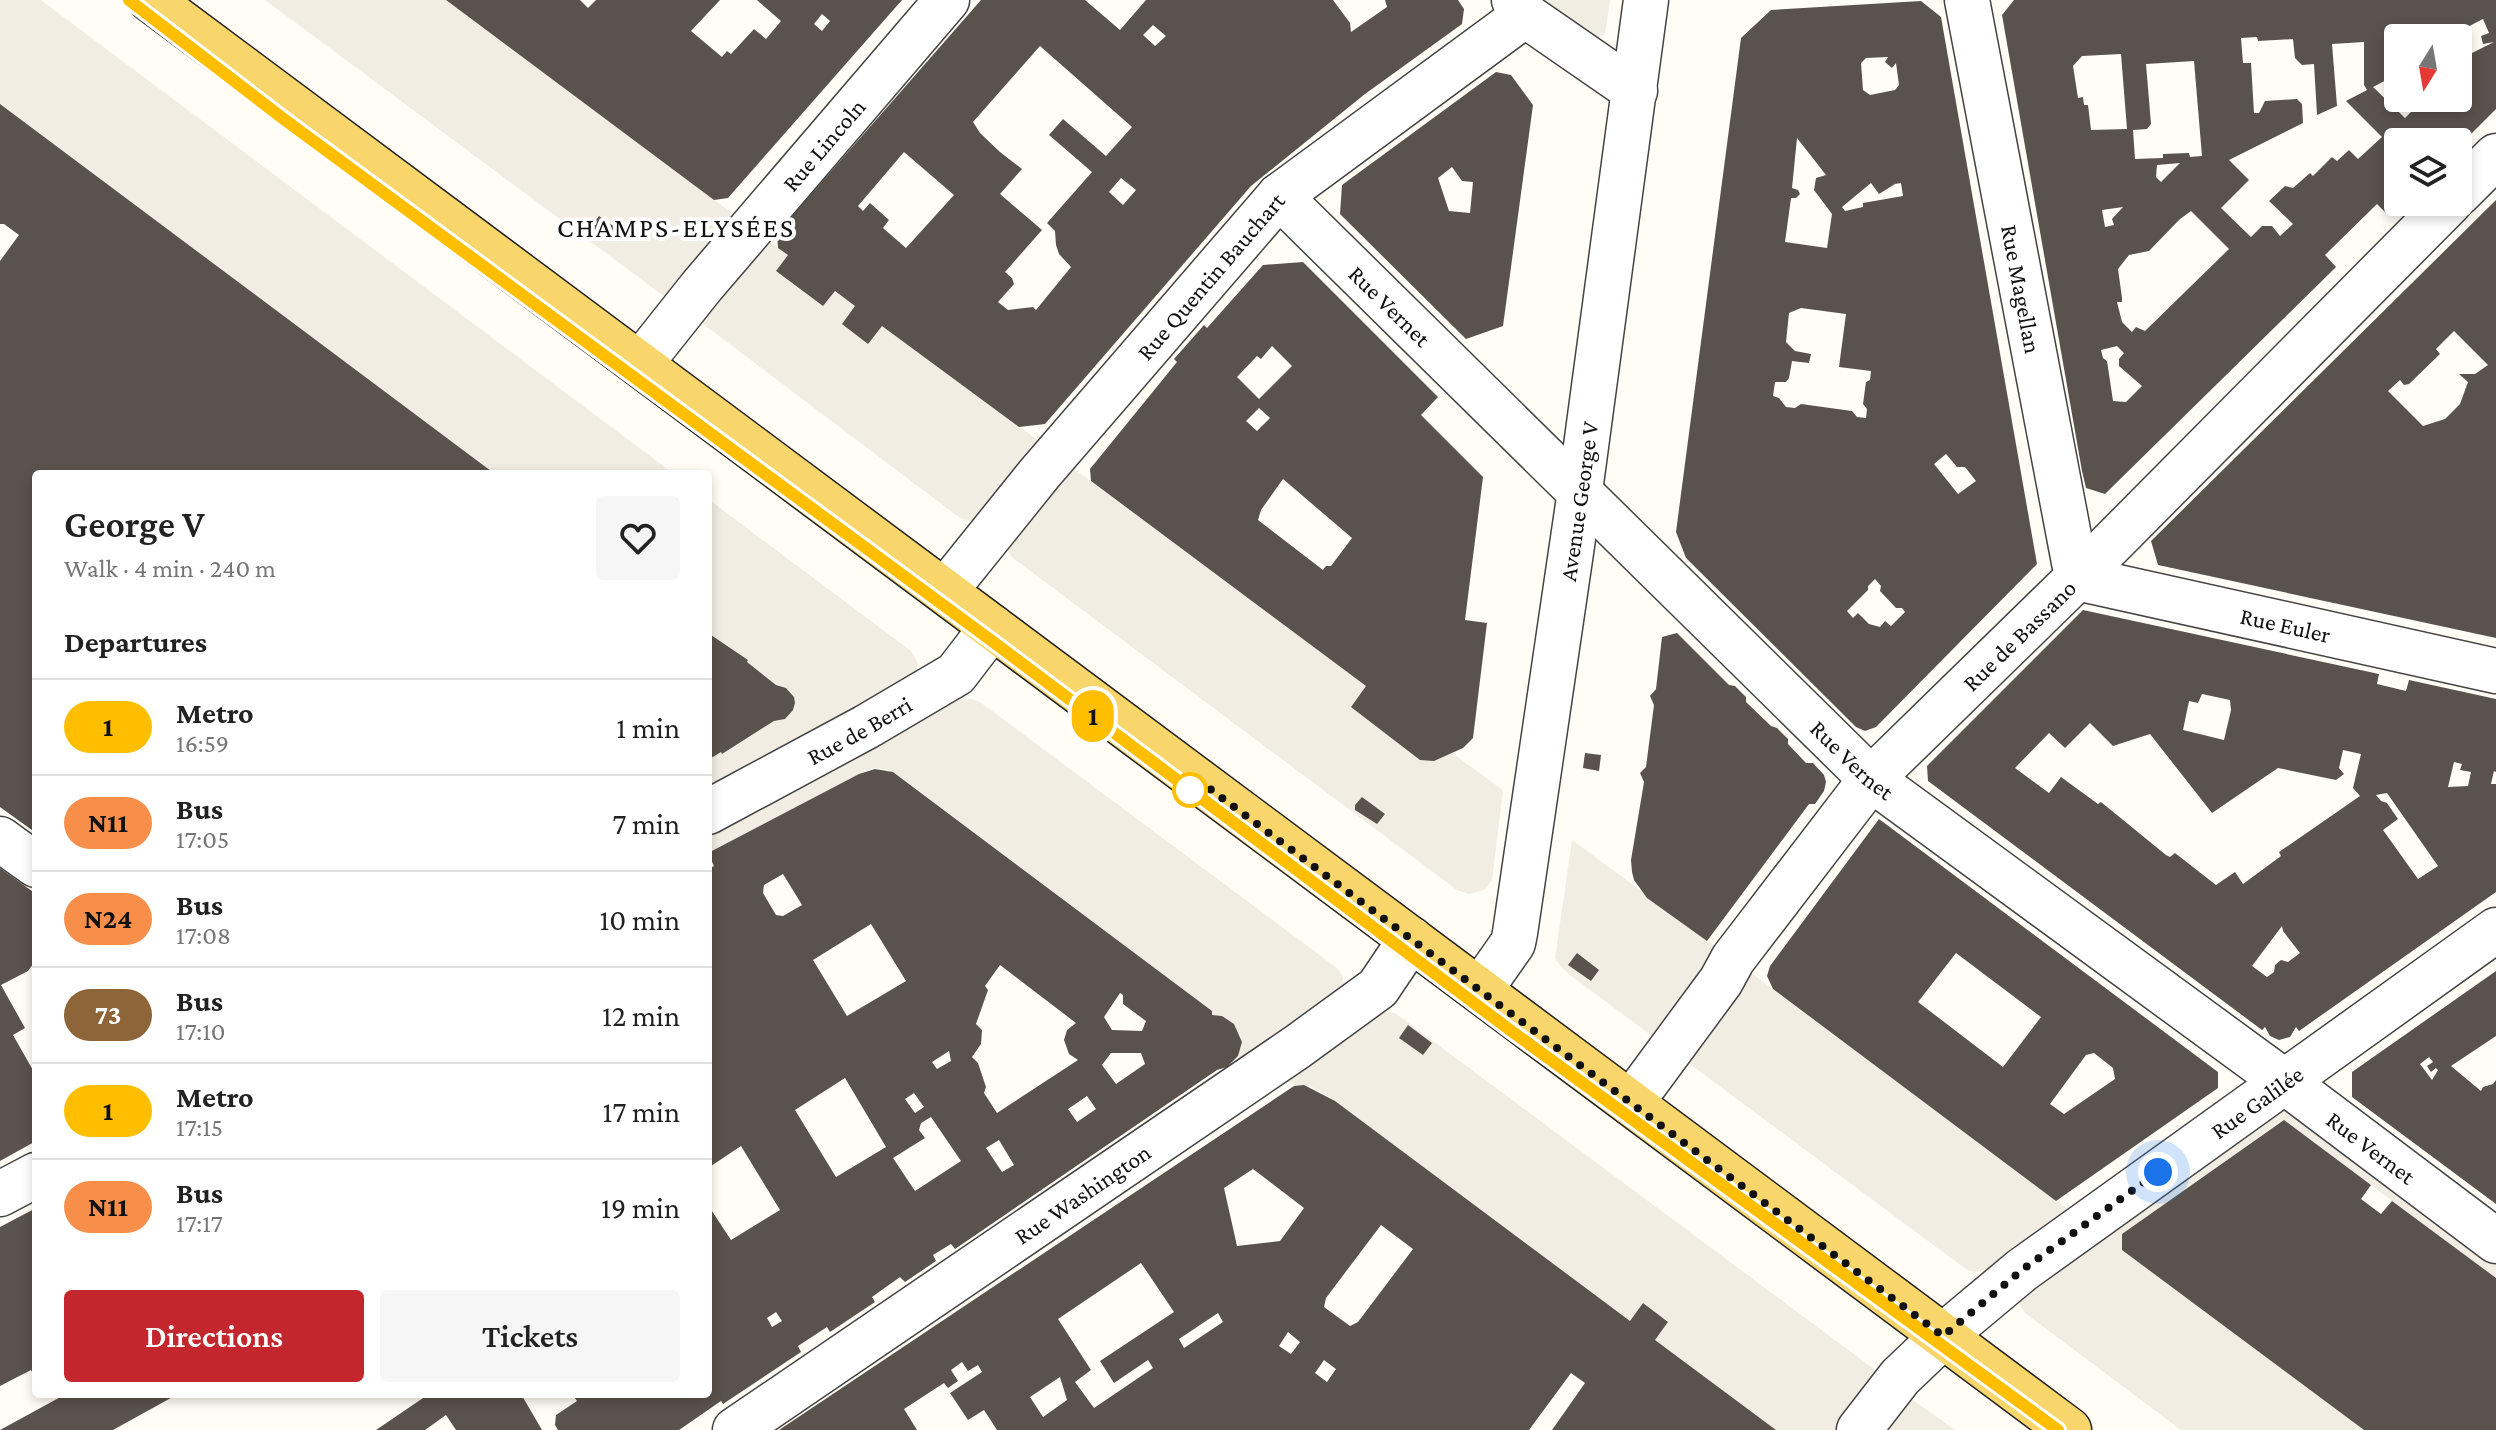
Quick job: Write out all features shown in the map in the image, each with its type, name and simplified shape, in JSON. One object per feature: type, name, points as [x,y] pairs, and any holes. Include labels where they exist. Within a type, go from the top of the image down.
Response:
[{"type":"main road","points":[[151,0],[2069,1430]]},
{"type":"street","name":"Rue Lincoln","points":[[640,364],[702,286],[947,0]]},
{"type":"street","name":"Avenue George V","points":[[1480,990],[1513,943],[1515,933],[1580,491],[1646,0]]},
{"type":"street","name":"Rue Magellan","points":[[1967,0],[2077,578]]},
{"type":"street","points":[[1519,7],[1635,91]]},
{"type":"street","name":"Rue Quentin Bauchart","points":[[945,591],[1032,483],[1279,196],[1519,7]]},
{"type":"street","points":[[2472,180],[2496,156]]},
{"type":"street","name":"Rue Vernet","points":[[1279,196],[1871,779],[2285,1082],[2496,1241]]},
{"type":"street","name":"Rue de Bassano","points":[[1631,1103],[1721,981],[1733,959],[1871,779],[2077,578],[2436,216]]},
{"type":"street","name":"Rue Euler","points":[[2077,578],[2496,671]]},
{"type":"street","name":"Rue de Berri","points":[[712,810],[866,727],[956,674],[992,627]]},
{"type":"street","points":[[0,839],[32,862]]},
{"type":"street","name":"Rue Galilée","points":[[1859,1430],[1900,1377],[1943,1336],[2022,1270],[2496,930]]},
{"type":"street","name":"Rue Washington","points":[[735,1430],[1297,1047],[1378,988],[1411,939]]},
{"type":"street","points":[[0,1194],[32,1177]]},
{"type":"shaded area","points":[[0,0],[41,0],[669,470],[490,470],[0,104]]},
{"type":"shaded area","points":[[265,0],[446,0],[744,222],[665,297]]},
{"type":"shaded area","points":[[1535,0],[1610,0],[1605,34],[1597,39]]},
{"type":"shaded area","points":[[761,235],[788,255],[776,272],[823,306],[835,291],[1043,444],[976,520],[960,518],[703,324],[700,315]]},
{"type":"shaded area","points":[[1065,462],[1366,686],[1351,707],[1434,761],[1452,753],[1503,790],[1492,880],[1484,890],[1469,894],[1457,890],[1013,558],[1007,550],[1006,539]]},
{"type":"shaded area","points":[[712,502],[911,651],[918,663],[914,674],[712,788],[712,758],[721,752],[723,754],[774,721],[785,719],[795,703],[786,688],[776,685],[748,660],[712,636]]},
{"type":"shaded area","points":[[959,700],[980,702],[1337,968],[1345,988],[1248,1064],[1238,1056],[1241,1036],[1234,1024],[1222,1016],[1212,1015],[1184,990],[886,769],[875,768],[861,773],[712,851],[712,833]]},
{"type":"shaded area","points":[[1572,840],[2073,1213],[2011,1261],[1976,1272],[1967,1270],[1570,975],[1555,958]]},
{"type":"shaded area","points":[[1375,1010],[1395,1013],[1874,1369],[1878,1377],[1843,1430],[1776,1430],[1655,1340],[1668,1322],[1644,1304],[1630,1321],[1328,1096],[1308,1085],[1294,1086],[1279,1075]]},
{"type":"shaded area","points":[[2281,1108],[2289,1109],[2496,1264],[2496,1278],[2283,1120],[2123,1234],[2122,1249],[2364,1430],[2181,1430],[2025,1313],[2020,1305],[2021,1295]]},
{"type":"shaded area","points":[[1907,1398],[1913,1400],[1955,1430],[1874,1430]]},
{"type":"building","points":[[446,0],[580,0],[588,8],[596,0],[720,0],[691,31],[722,57],[727,51],[731,54],[754,29],[766,39],[781,21],[757,0],[902,0],[728,198],[714,200]],"holes":[[[822,14],[830,21],[822,31],[814,24]]]},
{"type":"building","points":[[981,0],[1085,0],[1120,30],[1146,0],[1333,0],[1350,23],[1351,32],[1387,7],[1385,0],[1458,0],[1464,9],[1462,24],[1365,94],[1251,186],[1045,424],[1019,427],[882,326],[868,344],[842,324],[855,306],[835,291],[823,306],[776,271],[788,255],[778,248],[777,233]],"holes":[[[1153,25],[1166,36],[1155,46],[1143,35]],[[1040,46],[1132,127],[1106,156],[1063,119],[1049,135],[1092,172],[1047,223],[1055,231],[1059,254],[1071,267],[1036,310],[1033,307],[1008,310],[998,302],[1014,284],[1005,272],[1042,230],[1000,194],[1022,169],[980,133],[973,122]],[[904,152],[954,195],[906,248],[883,228],[889,220],[870,203],[863,211],[858,206]],[[1121,178],[1136,190],[1123,205],[1109,192]]]},
{"type":"building","points":[[2014,0],[2496,0],[2496,109],[2472,133],[2472,128],[2384,128],[2384,211],[2377,204],[2325,255],[2336,267],[2105,494],[2086,488],[2002,15]],"holes":[[[2257,37],[2258,41],[2293,39],[2295,58],[2302,65],[2314,64],[2317,115],[2337,106],[2332,44],[2364,42],[2364,85],[2367,90],[2346,101],[2382,137],[2358,159],[2349,150],[2337,161],[2332,157],[2313,176],[2310,173],[2293,188],[2285,186],[2269,201],[2293,224],[2280,236],[2272,226],[2262,226],[2251,237],[2221,208],[2249,180],[2229,160],[2303,123],[2302,104],[2297,99],[2265,101],[2259,113],[2254,113],[2251,63],[2243,63],[2241,38]],[[2121,54],[2127,129],[2091,130],[2088,105],[2084,105],[2083,97],[2078,98],[2073,66],[2082,56]],[[2194,61],[2202,156],[2163,154],[2163,158],[2135,159],[2133,130],[2147,129],[2151,124],[2146,64]],[[2180,163],[2161,182],[2156,177],[2157,165]],[[2123,207],[2112,219],[2114,225],[2105,227],[2102,210]],[[2191,211],[2229,249],[2145,331],[2136,327],[2132,332],[2122,322],[2117,302],[2122,302],[2118,269],[2129,255],[2149,251]],[[2117,346],[2124,353],[2119,359],[2119,366],[2142,386],[2126,402],[2113,401],[2107,361],[2101,350]]]},
{"type":"building","points":[[1921,1],[1941,17],[2037,564],[1876,727],[1865,731],[1856,727],[1686,558],[1676,532],[1741,38],[1771,10]],"holes":[[[1888,57],[1885,62],[1892,68],[1896,63],[1899,85],[1895,90],[1870,95],[1863,90],[1861,63],[1866,58]],[[1797,138],[1826,175],[1816,178],[1814,190],[1832,214],[1827,248],[1785,242],[1791,198],[1800,194],[1792,188]],[[1871,183],[1879,194],[1901,183],[1903,196],[1863,203],[1863,207],[1845,211],[1842,207]],[[1801,308],[1846,314],[1839,367],[1871,371],[1863,404],[1867,409],[1866,418],[1857,417],[1852,411],[1801,404],[1795,408],[1786,407],[1773,396],[1775,382],[1786,382],[1789,378],[1792,361],[1809,363],[1811,354],[1795,351],[1786,342],[1789,313]],[[1946,454],[1957,467],[1965,467],[1976,481],[1958,494],[1934,464]],[[1875,579],[1881,586],[1880,591],[1896,608],[1902,608],[1905,612],[1891,626],[1885,621],[1880,627],[1869,624],[1858,613],[1853,618],[1847,611]]]},
{"type":"building","points":[[1496,72],[1511,75],[1533,105],[1503,326],[1466,339],[1340,214],[1342,185]],"holes":[[[1452,167],[1462,181],[1473,182],[1470,213],[1449,211],[1438,178]]]},
{"type":"building","points":[[0,104],[490,470],[32,470],[32,830],[0,807],[0,261],[19,235],[0,224]]},
{"type":"building","points":[[2496,200],[2496,638],[2158,565],[2151,541]],"holes":[[[2454,331],[2488,365],[2475,374],[2459,374],[2468,382],[2460,404],[2445,419],[2423,426],[2388,391],[2400,380],[2404,385],[2409,384],[2440,354],[2436,349]]]},
{"type":"building","points":[[599,216],[616,228],[608,239],[591,227]]},
{"type":"building","points":[[1303,262],[1438,397],[1421,415],[1483,477],[1465,620],[1487,623],[1473,738],[1463,748],[1434,761],[1420,760],[1351,707],[1366,686],[1091,481],[1090,469],[1177,362],[1174,359],[1204,325],[1207,328],[1263,265]],"holes":[[[1272,346],[1292,366],[1259,399],[1237,377],[1257,356],[1261,359]],[[1259,408],[1270,418],[1257,431],[1246,421]],[[1283,479],[1352,538],[1331,566],[1323,570],[1258,520],[1261,510]]]},
{"type":"building","points":[[2083,610],[2379,674],[2377,684],[2406,691],[2409,680],[2496,699],[2496,772],[2491,784],[2496,784],[2496,892],[2299,1031],[2296,1027],[2290,1037],[2279,1040],[1928,781],[1927,766]],"holes":[[[2202,694],[2230,700],[2231,710],[2224,740],[2183,730],[2189,701],[2198,703]],[[2090,723],[2113,746],[2150,734],[2212,813],[2278,768],[2336,780],[2344,774],[2339,768],[2343,750],[2361,754],[2353,788],[2360,796],[2279,852],[2281,856],[2243,884],[2235,872],[2216,885],[2175,853],[2170,857],[2166,855],[2101,802],[2098,804],[2061,777],[2049,793],[2015,768],[2049,733],[2065,748]],[[2454,762],[2462,764],[2460,770],[2471,772],[2468,786],[2448,787]],[[2387,793],[2438,866],[2418,879],[2383,830],[2398,819],[2387,803],[2376,795]],[[2282,926],[2300,953],[2288,962],[2281,960],[2267,977],[2252,966]]]},
{"type":"building","points":[[1677,633],[1788,739],[1788,744],[1806,763],[1813,763],[1826,782],[1815,804],[1809,804],[1707,941],[1647,898],[1632,872],[1631,860],[1644,782],[1640,773],[1646,767],[1654,705],[1650,696],[1656,689],[1662,637]]},
{"type":"building","points":[[712,636],[748,660],[776,685],[786,688],[795,703],[785,719],[774,721],[712,758]]},
{"type":"building","points":[[1585,753],[1601,755],[1599,771],[1583,768]]},
{"type":"building","points":[[875,769],[893,772],[1212,1011],[1212,1015],[1222,1016],[1234,1024],[1242,1042],[1238,1056],[1227,1067],[1217,1070],[955,1249],[951,1244],[933,1255],[936,1261],[905,1282],[900,1277],[872,1297],[875,1302],[830,1332],[827,1327],[798,1346],[801,1352],[679,1430],[558,1430],[556,1415],[577,1401],[575,1398],[712,1398],[712,1211],[731,1240],[780,1210],[741,1146],[712,1165],[712,851],[859,774]],"holes":[[[783,874],[802,905],[783,916],[776,915],[763,893],[764,885]],[[871,924],[906,981],[847,1016],[813,960]],[[1000,965],[1076,1023],[1067,1030],[1064,1040],[1069,1054],[1078,1060],[997,1113],[984,1093],[986,1087],[978,1063],[972,1057],[981,1044],[982,1030],[976,1024],[988,990],[985,986]],[[1120,993],[1123,1004],[1146,1021],[1142,1031],[1112,1030],[1104,1017]],[[949,1051],[951,1061],[937,1069],[932,1062]],[[1111,1053],[1141,1053],[1145,1064],[1116,1084],[1102,1065]],[[845,1078],[886,1147],[836,1177],[795,1110]],[[914,1093],[924,1107],[915,1113],[905,1099]],[[1087,1096],[1096,1109],[1077,1122],[1068,1109]],[[931,1117],[961,1161],[915,1191],[893,1158],[925,1138],[919,1130],[921,1123]],[[999,1140],[1014,1165],[1002,1172],[986,1148]],[[776,1312],[782,1321],[772,1327],[767,1318]]]},
{"type":"building","points":[[1362,797],[1385,814],[1377,824],[1355,810]]},
{"type":"building","points":[[1879,819],[2218,1072],[2218,1088],[2056,1201],[1773,989],[1767,976],[1770,966]],"holes":[[[1956,953],[2041,1017],[2003,1067],[1918,1002]],[[2094,1053],[2113,1068],[2115,1079],[2064,1114],[2050,1104],[2086,1055]]]},
{"type":"building","points":[[0,868],[32,891],[32,966],[28,971],[1,985],[25,1028],[13,1035],[32,1068],[32,1143],[0,1161]]},
{"type":"building","points":[[1577,953],[1599,970],[1591,981],[1568,965]]},
{"type":"building","points":[[2496,971],[2496,1036],[2451,1066],[2481,1091],[2496,1080],[2496,1204],[2352,1097],[2352,1072]],"holes":[[[2429,1057],[2433,1062],[2427,1066],[2431,1072],[2436,1068],[2438,1070],[2432,1080],[2420,1064]]]},
{"type":"building","points":[[1408,1025],[1432,1043],[1423,1055],[1399,1038]]},
{"type":"building","points":[[1304,1085],[1335,1101],[1630,1321],[1643,1303],[1668,1322],[1655,1340],[1776,1430],[1552,1430],[1585,1383],[1571,1373],[1529,1430],[997,1430],[984,1410],[968,1420],[950,1393],[982,1372],[978,1365],[968,1371],[962,1362],[951,1370],[958,1381],[948,1388],[944,1383],[904,1409],[917,1430],[779,1430],[1294,1086]],"holes":[[[1253,1169],[1304,1208],[1280,1241],[1237,1246],[1224,1188]],[[1381,1225],[1413,1249],[1358,1322],[1350,1326],[1324,1307],[1326,1298]],[[1141,1263],[1174,1312],[1100,1361],[1114,1383],[1148,1360],[1153,1368],[1094,1408],[1075,1382],[1091,1370],[1058,1319]],[[1218,1313],[1223,1322],[1184,1348],[1179,1339]],[[1288,1332],[1300,1342],[1291,1354],[1279,1346]],[[1324,1360],[1336,1369],[1327,1382],[1315,1373]],[[1060,1377],[1067,1400],[1043,1417],[1030,1397]]]},
{"type":"building","points":[[2284,1120],[2371,1185],[2361,1199],[2381,1214],[2392,1201],[2496,1278],[2496,1430],[2364,1430],[2122,1250],[2122,1234]]},
{"type":"building","points":[[32,1210],[32,1372],[0,1386],[0,1227]]},
{"type":"building","points":[[59,1398],[171,1398],[113,1430],[0,1430]]},
{"type":"building","points":[[423,1398],[523,1398],[542,1430],[456,1430],[446,1415],[425,1430],[376,1430]]},
{"type":"metro line","name":"1","points":[[129,0],[285,120],[992,641],[1510,1030],[2058,1430]]},
{"type":"district","name":"CHAMPS-ELYSÉES","points":[[676,227]]},
{"type":"route","points":[[1190,790],[1198,780],[1943,1336],[2022,1270],[2158,1172]]}]
